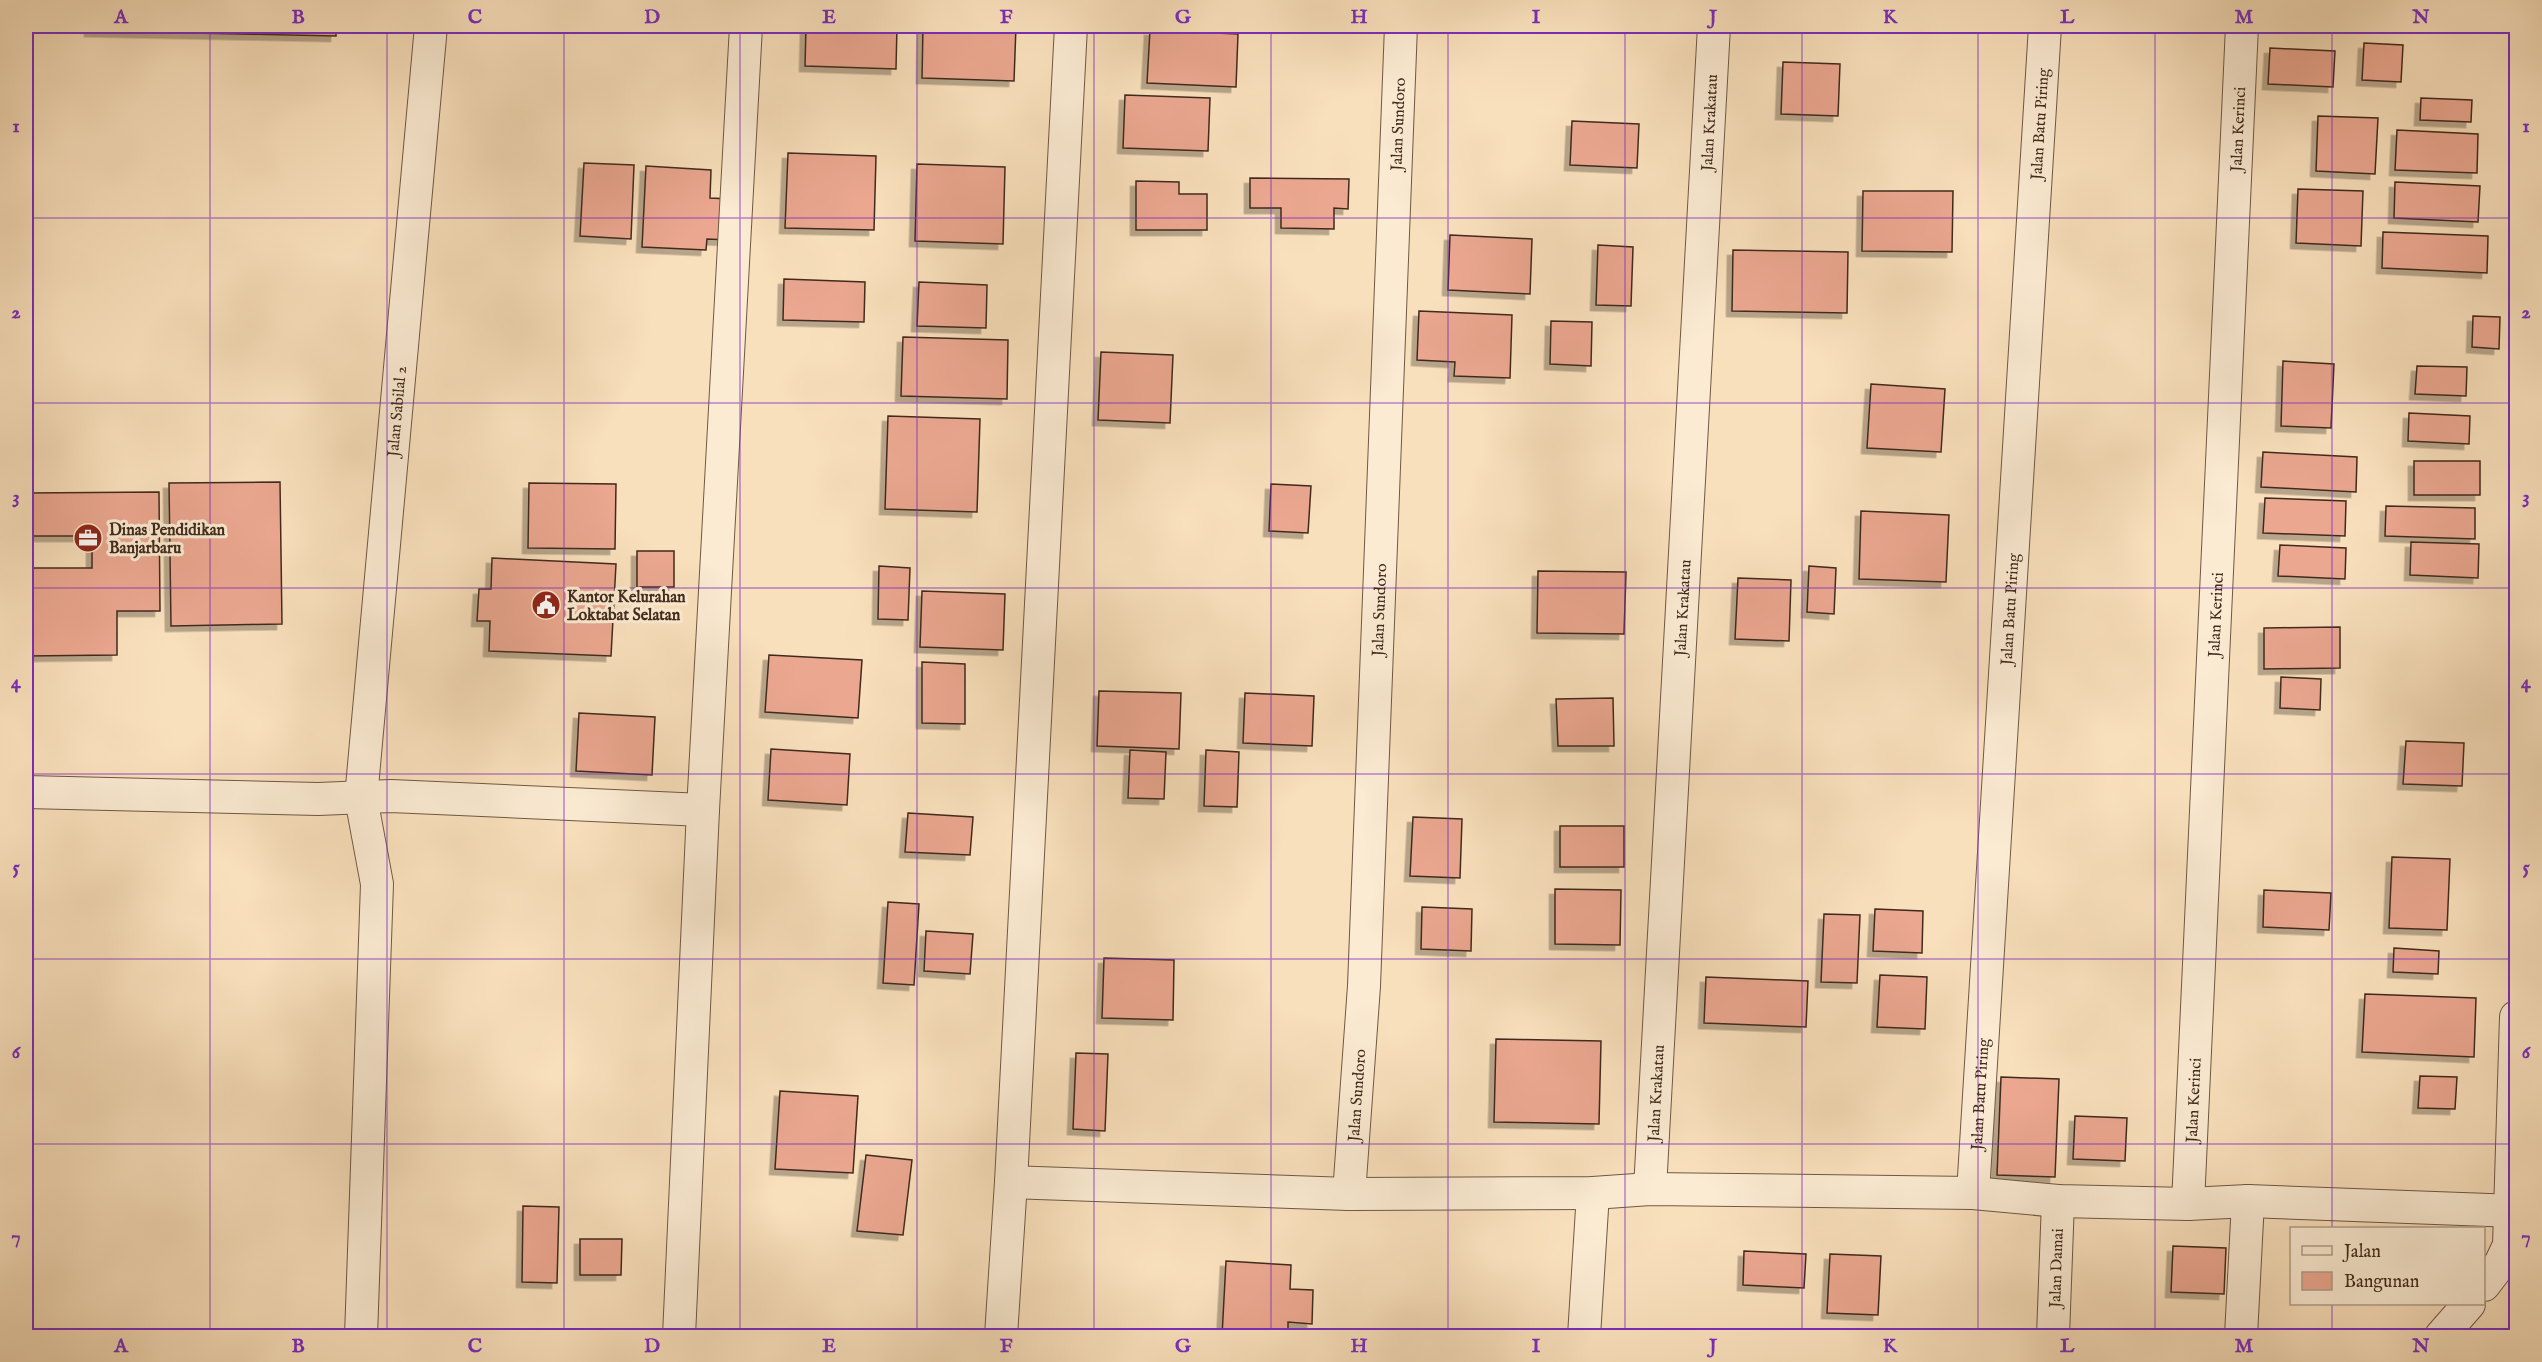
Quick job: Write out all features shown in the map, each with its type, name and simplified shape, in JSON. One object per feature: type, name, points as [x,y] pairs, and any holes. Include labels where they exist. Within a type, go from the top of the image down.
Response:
[{"type":"street","name":"Jalan Sabilal 2","points":[[361,1336],[377,884],[361,798],[431,26]]},
{"type":"street","points":[[679,1336],[703,810],[746,26]]},
{"type":"street","points":[[1000,1336],[1011,1182],[1071,26]]},
{"type":"street","name":"Jalan Sundoro","points":[[1349,1194],[1364,986],[1401,26]]},
{"type":"street","name":"Jalan Krakatau","points":[[1650,1189],[1714,26]]},
{"type":"street","name":"Jalan Batu Piring","points":[[1973,1193],[2045,26]]},
{"type":"street","name":"Jalan Kerinci","points":[[2188,1204],[2242,26]]},
{"type":"street","points":[[26,792],[361,798],[391,796],[703,810]]},
{"type":"street","points":[[2485,1284],[2500,1264],[2509,1245],[2513,1211],[2517,1017]]},
{"type":"street","points":[[1011,1182],[1349,1194],[1593,1193],[1650,1189],[1973,1193],[2058,1200],[2188,1204],[2248,1201],[2513,1211]]},
{"type":"street","points":[[1584,1336],[1593,1193]]},
{"type":"street","name":"Jalan Damai","points":[[2053,1336],[2058,1200]]},
{"type":"street","points":[[2241,1336],[2248,1201]]},
{"type":"street","points":[[2441,1336],[2468,1305]]},
{"type":"building","points":[[90,26],[336,26],[336,36],[90,31]]},
{"type":"building","points":[[806,26],[897,26],[896,69],[805,66]]},
{"type":"building","points":[[923,26],[1016,26],[1014,81],[922,78]]},
{"type":"building","points":[[1150,30],[1238,34],[1236,87],[1147,83]]},
{"type":"building","points":[[2364,43],[2403,45],[2401,82],[2362,80]]},
{"type":"building","points":[[2270,48],[2335,51],[2333,87],[2268,84]]},
{"type":"building","points":[[1783,62],[1840,64],[1838,116],[1781,114]]},
{"type":"building","points":[[1125,95],[1210,98],[1208,151],[1123,148]]},
{"type":"building","points":[[2421,98],[2472,100],[2471,122],[2420,120]]},
{"type":"building","points":[[2318,116],[2378,118],[2375,174],[2316,171]]},
{"type":"building","points":[[1572,121],[1639,124],[1637,168],[1570,165]]},
{"type":"building","points":[[2397,130],[2478,134],[2477,173],[2395,170]]},
{"type":"building","points":[[788,153],[876,156],[874,230],[785,228]]},
{"type":"building","points":[[584,163],[634,165],[631,239],[580,236]]},
{"type":"building","points":[[917,164],[1005,167],[1003,244],[915,241]]},
{"type":"building","points":[[646,166],[711,170],[710,198],[730,199],[728,240],[707,239],[706,250],[642,247]]},
{"type":"building","points":[[1250,178],[1349,179],[1348,209],[1334,208],[1334,229],[1281,228],[1281,208],[1250,208]]},
{"type":"building","points":[[1136,181],[1179,182],[1179,194],[1207,194],[1207,230],[1136,230]]},
{"type":"building","points":[[2395,182],[2480,186],[2478,222],[2394,218]]},
{"type":"building","points":[[2298,189],[2363,191],[2361,246],[2296,243]]},
{"type":"building","points":[[1863,191],[1953,191],[1952,252],[1862,251]]},
{"type":"building","points":[[2383,232],[2488,236],[2487,273],[2382,268]]},
{"type":"building","points":[[1450,235],[1532,239],[1530,294],[1448,290]]},
{"type":"building","points":[[1598,245],[1633,247],[1631,306],[1596,305]]},
{"type":"building","points":[[1733,250],[1848,252],[1847,313],[1732,311]]},
{"type":"building","points":[[784,279],[865,282],[864,322],[783,320]]},
{"type":"building","points":[[919,282],[987,285],[986,328],[917,326]]},
{"type":"building","points":[[1419,311],[1512,315],[1510,378],[1454,376],[1455,362],[1417,360]]},
{"type":"building","points":[[2473,316],[2500,317],[2499,349],[2472,347]]},
{"type":"building","points":[[1551,321],[1592,322],[1591,366],[1550,364]]},
{"type":"building","points":[[903,337],[1008,340],[1007,399],[901,396]]},
{"type":"building","points":[[1101,352],[1173,355],[1170,423],[1098,420]]},
{"type":"building","points":[[2283,361],[2334,364],[2331,428],[2281,426]]},
{"type":"building","points":[[2417,366],[2467,367],[2466,396],[2415,394]]},
{"type":"building","points":[[1871,384],[1945,389],[1941,452],[1867,448]]},
{"type":"building","points":[[2409,413],[2470,416],[2469,444],[2408,441]]},
{"type":"building","points":[[888,416],[980,419],[977,512],[885,509]]},
{"type":"building","points":[[2263,452],[2357,457],[2356,492],[2261,487]]},
{"type":"building","points":[[2414,461],[2480,461],[2480,495],[2414,495]]},
{"type":"building","points":[[280,482],[282,624],[171,626],[169,483]]},
{"type":"building","points":[[529,483],[616,484],[615,549],[528,548]]},
{"type":"building","points":[[1271,484],[1311,486],[1308,533],[1269,531]]},
{"type":"building","points":[[159,492],[160,611],[117,611],[117,655],[26,656],[26,568],[92,568],[92,536],[26,536],[26,493]]},
{"type":"building","points":[[2265,498],[2346,501],[2345,536],[2263,533]]},
{"type":"building","points":[[2386,506],[2475,508],[2475,539],[2385,536]]},
{"type":"building","points":[[1861,511],[1949,515],[1946,582],[1859,579]]},
{"type":"building","points":[[2411,542],[2479,544],[2478,578],[2410,575]]},
{"type":"building","points":[[2280,545],[2346,548],[2345,579],[2278,576]]},
{"type":"building","points":[[637,551],[674,551],[674,587],[637,587]]},
{"type":"building","name":"Kantor Kelurahan Loktabat Selatan","points":[[492,558],[616,564],[611,656],[489,651],[490,621],[477,621],[479,589],[491,589]]},
{"type":"building","points":[[879,566],[910,568],[908,620],[878,619]]},
{"type":"building","points":[[1809,566],[1836,568],[1834,614],[1807,612]]},
{"type":"building","points":[[1538,571],[1626,572],[1624,634],[1537,633]]},
{"type":"building","points":[[1738,578],[1791,580],[1789,641],[1735,639]]},
{"type":"building","points":[[922,591],[1005,594],[1003,650],[920,647]]},
{"type":"building","points":[[2340,627],[2340,668],[2264,669],[2264,628]]},
{"type":"building","points":[[769,655],[862,660],[858,718],[765,712]]},
{"type":"building","points":[[922,662],[965,664],[965,724],[922,723]]},
{"type":"building","points":[[2281,677],[2321,679],[2320,710],[2280,708]]},
{"type":"building","points":[[1099,691],[1181,693],[1179,749],[1097,746]]},
{"type":"building","points":[[1245,693],[1314,696],[1312,746],[1243,743]]},
{"type":"building","points":[[1613,698],[1614,746],[1558,746],[1556,699]]},
{"type":"building","points":[[579,713],[655,717],[652,775],[576,771]]},
{"type":"building","points":[[2406,741],[2464,743],[2462,786],[2403,784]]},
{"type":"building","points":[[771,749],[850,754],[847,805],[768,800]]},
{"type":"building","points":[[1130,750],[1166,752],[1164,799],[1128,798]]},
{"type":"building","points":[[1206,750],[1239,752],[1237,807],[1204,806]]},
{"type":"building","points":[[908,813],[973,817],[970,855],[905,852]]},
{"type":"building","points":[[1413,817],[1462,819],[1460,878],[1410,876]]},
{"type":"building","points":[[1560,826],[1624,826],[1624,867],[1560,867]]},
{"type":"building","points":[[2392,857],[2450,859],[2447,930],[2389,928]]},
{"type":"building","points":[[1555,889],[1621,890],[1620,945],[1555,944]]},
{"type":"building","points":[[2264,890],[2331,893],[2329,930],[2263,927]]},
{"type":"building","points":[[888,902],[919,904],[914,985],[883,983]]},
{"type":"building","points":[[1422,907],[1472,909],[1471,951],[1421,949]]},
{"type":"building","points":[[1875,909],[1923,911],[1922,953],[1873,951]]},
{"type":"building","points":[[1824,914],[1860,915],[1857,983],[1821,982]]},
{"type":"building","points":[[926,931],[973,934],[970,974],[924,971]]},
{"type":"building","points":[[2394,948],[2439,951],[2438,974],[2393,972]]},
{"type":"building","points":[[1104,958],[1174,960],[1173,1020],[1102,1018]]},
{"type":"building","points":[[1880,975],[1927,977],[1925,1029],[1877,1027]]},
{"type":"building","points":[[1706,977],[1808,981],[1806,1027],[1704,1023]]},
{"type":"building","points":[[2365,994],[2476,998],[2474,1057],[2362,1052]]},
{"type":"building","points":[[1496,1039],[1601,1041],[1599,1124],[1494,1122]]},
{"type":"building","points":[[1076,1053],[1108,1054],[1105,1131],[1073,1129]]},
{"type":"building","points":[[2420,1076],[2457,1077],[2455,1109],[2418,1108]]},
{"type":"building","points":[[2001,1077],[2059,1079],[2055,1177],[1997,1175]]},
{"type":"building","points":[[780,1091],[858,1096],[853,1173],[775,1169]]},
{"type":"building","points":[[2075,1116],[2127,1118],[2125,1161],[2073,1159]]},
{"type":"building","points":[[866,1155],[912,1160],[903,1235],[857,1231]]},
{"type":"building","points":[[523,1206],[559,1207],[557,1283],[522,1282]]},
{"type":"building","points":[[580,1239],[622,1239],[621,1275],[580,1275]]},
{"type":"building","points":[[2173,1246],[2226,1248],[2224,1294],[2171,1292]]},
{"type":"building","points":[[1744,1251],[1806,1254],[1804,1288],[1743,1285]]},
{"type":"building","points":[[1830,1254],[1881,1256],[1878,1315],[1827,1313]]},
{"type":"building","points":[[1226,1261],[1291,1265],[1290,1289],[1313,1290],[1312,1324],[1288,1322],[1288,1336],[1222,1336]]},
{"type":"place","name":"Dinas Pendidikan Banjarbaru","points":[[88,538]]},
{"type":"place","name":"Kantor Kelurahan Loktabat Selatan","points":[[546,605]]}]
